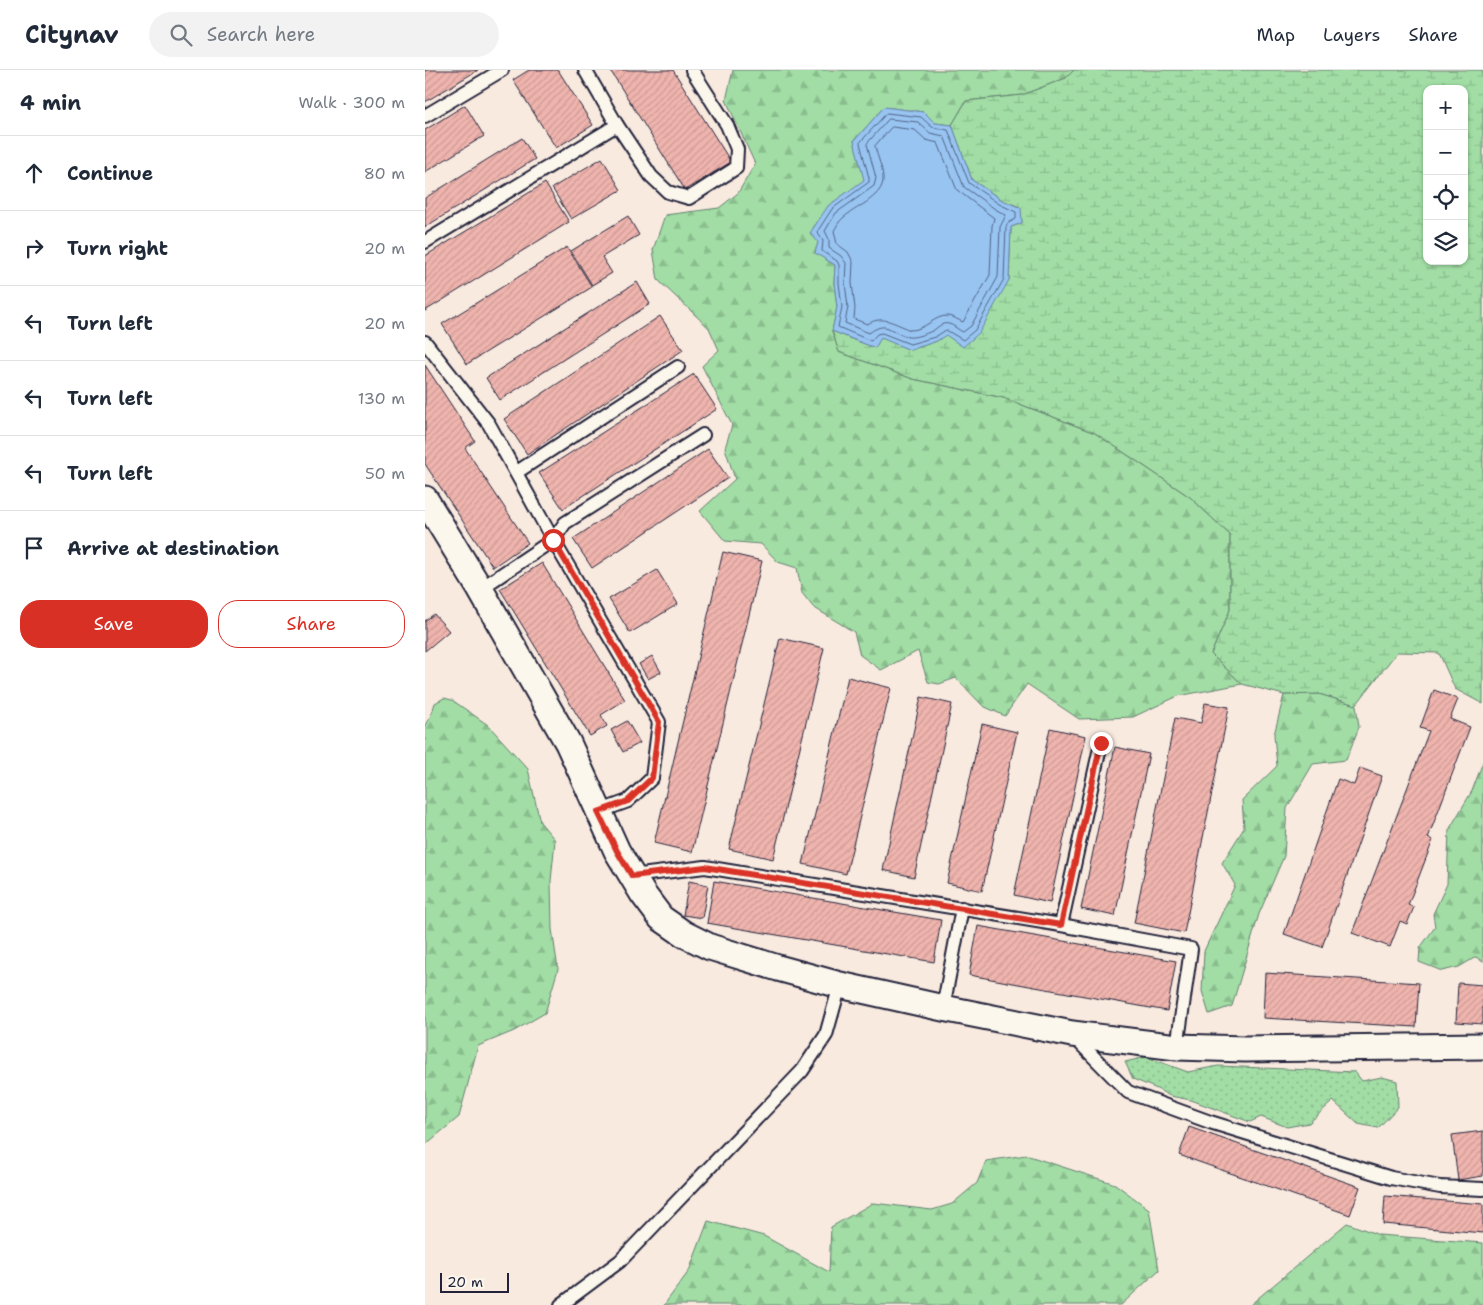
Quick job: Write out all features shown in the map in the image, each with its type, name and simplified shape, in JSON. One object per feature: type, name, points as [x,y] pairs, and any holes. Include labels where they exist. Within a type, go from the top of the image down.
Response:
[{"type":"street","points":[[425,499],[480,589],[567,743],[617,851],[643,894],[661,918],[684,934],[710,947],[840,985],[1071,1034],[1177,1047],[1245,1049],[1483,1046]]},
{"type":"lane","points":[[425,116],[503,70]]},
{"type":"lane","points":[[585,70],[617,125],[651,176],[668,192],[689,198],[736,168],[737,149],[727,125],[692,70]]},
{"type":"lane","points":[[425,242],[617,125]]},
{"type":"lane","points":[[425,342],[489,424],[553,540],[659,722],[652,778],[628,801],[598,812]]},
{"type":"lane","points":[[517,472],[678,367]]},
{"type":"lane","points":[[480,589],[553,540],[565,523],[703,435]]},
{"type":"lane","points":[[1061,925],[1101,743]]},
{"type":"lane","points":[[632,876],[705,867],[961,908],[1191,949],[1177,1047]]},
{"type":"lane","points":[[943,1008],[961,908]]},
{"type":"lane","points":[[561,1305],[620,1261],[802,1071],[826,1035],[840,985]]},
{"type":"lane","points":[[1071,1034],[1128,1092],[1211,1122],[1391,1178],[1441,1186],[1483,1189]]},
{"type":"green space","points":[[733,70],[1074,70],[1066,78],[1022,95],[966,101],[952,125],[935,123],[923,112],[884,107],[854,141],[865,180],[828,206],[816,253],[835,265],[834,283],[837,307],[832,331],[839,352],[913,379],[1004,398],[1095,433],[1190,497],[1230,535],[1230,610],[1211,654],[1242,684],[1178,696],[1133,717],[1079,719],[1027,684],[1005,716],[983,706],[956,678],[939,684],[928,682],[918,651],[881,670],[860,655],[854,632],[813,607],[802,593],[797,568],[778,562],[761,544],[725,541],[700,511],[735,479],[725,448],[732,425],[702,366],[719,350],[709,328],[658,280],[653,250],[665,215],[719,208],[738,193],[755,164],[726,100]]},
{"type":"green space","points":[[1074,70],[1483,70],[1483,704],[1455,689],[1439,653],[1397,652],[1356,705],[1319,694],[1284,695],[1242,684],[1211,654],[1230,610],[1230,535],[1190,497],[1095,433],[1004,398],[913,379],[839,352],[832,331],[875,348],[881,337],[910,350],[937,341],[1009,280],[1011,227],[1022,223],[1020,207],[1002,200],[972,180],[952,125],[966,101],[1022,95],[1066,78]]},
{"type":"green space","points":[[1319,694],[1356,705],[1359,727],[1346,760],[1313,764],[1287,808],[1284,856],[1259,914],[1232,1006],[1209,1014],[1202,991],[1204,951],[1235,885],[1222,863],[1244,828],[1242,800],[1277,766],[1274,735],[1284,695]]},
{"type":"green space","points":[[444,698],[452,700],[488,725],[528,769],[540,822],[555,840],[551,881],[552,929],[558,969],[545,1013],[514,1031],[478,1046],[459,1117],[425,1145],[425,725],[435,703]]},
{"type":"green space","points":[[1483,762],[1483,962],[1476,957],[1459,967],[1442,971],[1419,962],[1420,948],[1435,927],[1433,914],[1447,884],[1449,830],[1472,791]]},
{"type":"green space","points":[[1146,1057],[1188,1072],[1218,1066],[1355,1072],[1362,1081],[1382,1077],[1397,1081],[1398,1107],[1378,1128],[1358,1124],[1333,1101],[1309,1123],[1287,1127],[1261,1117],[1250,1122],[1191,1100],[1170,1096],[1133,1079],[1125,1062]]},
{"type":"green space","points":[[1026,1155],[1115,1184],[1149,1209],[1159,1270],[1121,1305],[664,1305],[689,1271],[708,1221],[764,1236],[829,1272],[831,1227],[873,1203],[932,1210],[952,1204],[977,1183],[986,1161]]},
{"type":"green space","points":[[1347,1223],[1379,1235],[1483,1243],[1483,1305],[1250,1305]]},
{"type":"water","points":[[884,107],[924,112],[935,123],[952,125],[972,180],[1002,200],[1021,208],[1022,223],[1011,227],[1009,280],[979,333],[963,347],[946,335],[937,341],[910,350],[881,338],[875,348],[832,331],[837,307],[834,283],[835,265],[815,253],[818,242],[810,233],[828,206],[864,180],[854,141]]},
{"type":"building","points":[[425,70],[478,70],[425,102]]},
{"type":"building","points":[[529,70],[558,70],[593,125],[556,148],[513,80]]},
{"type":"building","points":[[610,70],[673,70],[731,162],[685,190]]},
{"type":"building","points":[[465,105],[484,136],[425,172],[425,130]]},
{"type":"building","points":[[522,138],[535,159],[425,227],[425,198]]},
{"type":"building","points":[[602,158],[621,190],[571,219],[552,188]]},
{"type":"building","points":[[545,183],[569,222],[425,311],[425,256]]},
{"type":"building","points":[[628,216],[639,235],[602,257],[612,273],[592,285],[571,251]]},
{"type":"building","points":[[567,247],[592,287],[467,364],[442,324]]},
{"type":"building","points":[[637,282],[650,304],[500,400],[486,378]]},
{"type":"building","points":[[660,316],[683,350],[527,454],[504,419]]},
{"type":"building","points":[[425,365],[475,441],[465,448],[528,543],[493,567],[425,464]]},
{"type":"building","points":[[694,374],[717,409],[563,509],[539,473]]},
{"type":"building","points":[[708,449],[728,478],[592,568],[573,539]]},
{"type":"building","points":[[723,552],[762,561],[692,852],[654,843]]},
{"type":"building","points":[[542,563],[625,700],[601,715],[607,726],[590,736],[500,589]]},
{"type":"building","points":[[657,570],[678,604],[630,633],[609,599]]},
{"type":"building","points":[[434,614],[449,631],[425,651],[425,621]]},
{"type":"building","points":[[780,638],[824,648],[773,859],[729,849]]},
{"type":"building","points":[[652,656],[661,672],[648,679],[639,664]]},
{"type":"building","points":[[848,677],[891,688],[846,874],[803,864]]},
{"type":"building","points":[[1434,690],[1458,699],[1450,719],[1470,727],[1428,838],[1433,840],[1408,905],[1414,907],[1407,924],[1400,921],[1390,947],[1352,933],[1429,731],[1420,728]]},
{"type":"building","points":[[921,697],[952,704],[914,877],[883,870]]},
{"type":"building","points":[[1205,703],[1229,707],[1184,933],[1134,923],[1175,718],[1201,723]]},
{"type":"building","points":[[627,721],[640,743],[623,752],[611,730]]},
{"type":"building","points":[[982,724],[1017,732],[982,891],[947,883]]},
{"type":"building","points":[[1050,728],[1086,736],[1050,903],[1014,895]]},
{"type":"building","points":[[1115,747],[1149,754],[1115,916],[1081,909]]},
{"type":"building","points":[[1360,768],[1382,776],[1322,947],[1284,934],[1338,779],[1354,785]]},
{"type":"building","points":[[689,881],[708,885],[702,918],[683,915]]},
{"type":"building","points":[[714,881],[941,920],[934,962],[707,923]]},
{"type":"building","points":[[978,926],[1176,961],[1167,1011],[969,975]]},
{"type":"building","points":[[1265,973],[1419,983],[1416,1027],[1263,1018]]},
{"type":"building","points":[[1458,983],[1483,985],[1483,1024],[1456,1022]]},
{"type":"building","points":[[1189,1127],[1360,1187],[1350,1215],[1179,1155]]},
{"type":"building","points":[[1483,1131],[1483,1176],[1458,1180],[1452,1135]]},
{"type":"building","points":[[1385,1196],[1483,1204],[1483,1233],[1383,1224]]},
{"type":"route","points":[[553,540],[659,722],[652,778],[628,801],[598,812],[617,851],[632,876],[705,867],[1061,925],[1101,743]]}]
